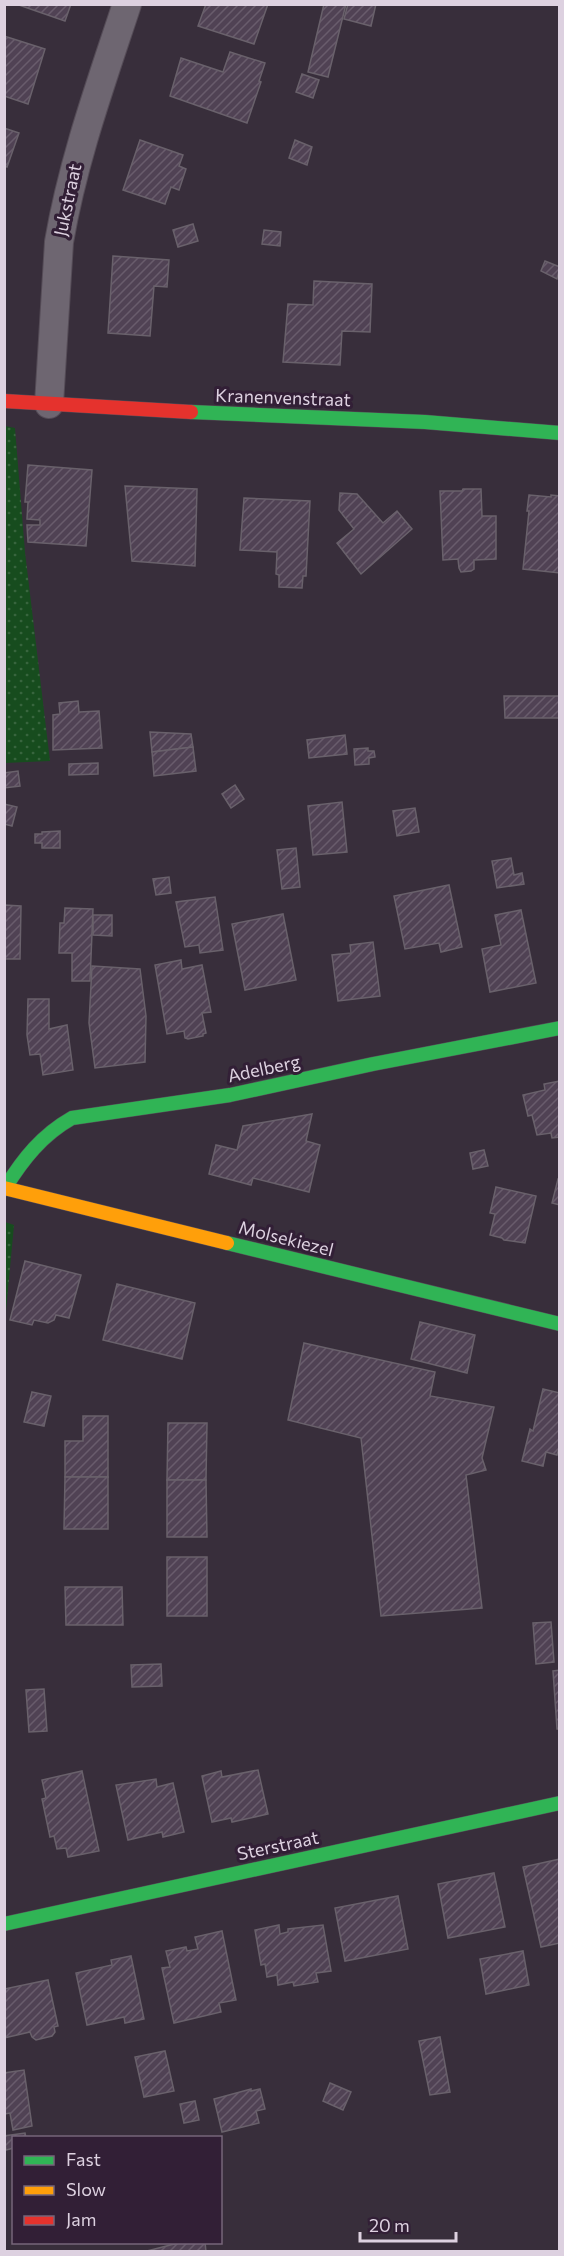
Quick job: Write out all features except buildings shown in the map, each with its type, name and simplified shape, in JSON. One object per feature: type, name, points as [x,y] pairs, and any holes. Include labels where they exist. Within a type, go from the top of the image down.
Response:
[{"type":"street","name":"Jukstraat","points":[[49,404],[59,242],[63,216],[83,136],[127,4]]},
{"type":"street","name":"Kranenvenstraat","points":[[4,401],[425,422],[560,433]]},
{"type":"street","name":"Adelberg","points":[[5,1188],[29,1152],[53,1128],[72,1118],[230,1095],[373,1064],[560,1028]]},
{"type":"street","name":"Molsekiezel","points":[[5,1188],[560,1324]]},
{"type":"street","name":"Sterstraat","points":[[4,1924],[560,1803]]},
{"type":"green space","points":[[5,426],[15,428],[25,552],[50,761],[5,763]]},
{"type":"green space","points":[[4,1222],[14,1225],[5,1322]]},
{"type":"traffic: fast","points":[[191,412],[425,422],[560,433]]},
{"type":"traffic: fast","points":[[5,1188],[34,1148],[51,1132],[72,1118],[230,1095],[373,1064],[560,1028]]},
{"type":"traffic: fast","points":[[227,1243],[560,1324]]},
{"type":"traffic: fast","points":[[4,1924],[560,1803]]},
{"type":"traffic: slow","points":[[4,1188],[227,1243]]},
{"type":"traffic: jam","points":[[4,401],[191,412]]}]
